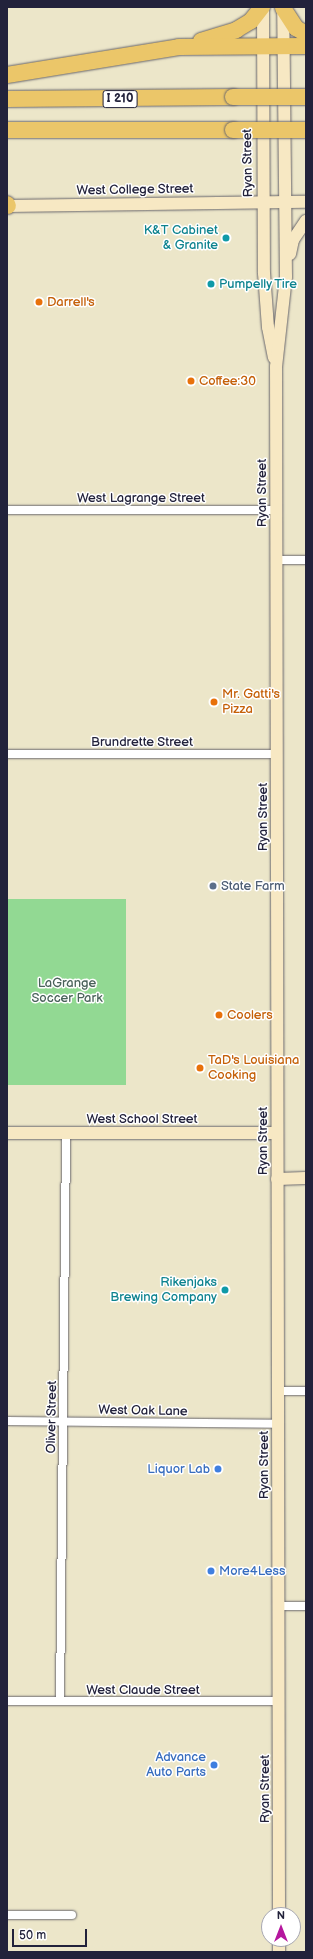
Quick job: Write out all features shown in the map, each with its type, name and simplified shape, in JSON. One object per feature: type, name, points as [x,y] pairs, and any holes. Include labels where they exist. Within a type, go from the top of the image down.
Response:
[{"type":"highway","points":[[7,75],[166,48],[215,38],[236,30],[251,21],[262,7]]},
{"type":"highway","points":[[283,8],[296,28],[306,34]]},
{"type":"highway","points":[[166,48],[261,48],[306,46]]},
{"type":"highway","name":"I 210","points":[[7,99],[306,97]]},
{"type":"highway","points":[[7,130],[306,130]]},
{"type":"main road","name":"Ryan Street","points":[[262,7],[261,48],[264,280],[268,327],[276,366]]},
{"type":"main road","name":"Ryan Street","points":[[279,1907],[276,366],[286,277],[285,46],[283,8]]},
{"type":"main road","name":"West College Street","points":[[7,205],[306,202]]},
{"type":"main road","points":[[286,277],[294,240],[306,221]]},
{"type":"main road","name":"West School Street","points":[[7,1133],[278,1133]]},
{"type":"main road","points":[[278,1179],[306,1178]]},
{"type":"street","name":"West Lagrange Street","points":[[7,510],[276,510]]},
{"type":"street","points":[[276,560],[306,560]]},
{"type":"street","name":"Brundrette Street","points":[[7,754],[277,754]]},
{"type":"street","name":"Oliver Street","points":[[60,1701],[66,1133]]},
{"type":"street","points":[[278,1391],[306,1391]]},
{"type":"street","name":"West Oak Lane","points":[[7,1421],[278,1424]]},
{"type":"street","points":[[278,1606],[306,1606]]},
{"type":"street","name":"West Claude Street","points":[[7,1701],[279,1701]]},
{"type":"street","points":[[7,1915],[72,1916]]},
{"type":"green space","name":"LaGrange Soccer Park","points":[[7,899],[126,899],[126,1085],[7,1085]]},
{"type":"place","name":"K&T Cabinet & Granite","points":[[226,238]]},
{"type":"place","name":"Pumpelly Tire","points":[[211,284]]},
{"type":"place","name":"Darrell's","points":[[39,302]]},
{"type":"place","name":"Coffee:30","points":[[191,381]]},
{"type":"place","name":"Mr. Gatti's Pizza","points":[[214,702]]},
{"type":"place","name":"State Farm","points":[[213,886]]},
{"type":"place","name":"Coolers","points":[[219,1015]]},
{"type":"place","name":"TaD's Louisiana Cooking","points":[[200,1068]]},
{"type":"place","name":"Rikenjaks Brewing Company","points":[[225,1290]]},
{"type":"place","name":"Liquor Lab","points":[[218,1469]]},
{"type":"place","name":"More4Less","points":[[211,1571]]},
{"type":"place","name":"Advance Auto Parts","points":[[214,1765]]}]
